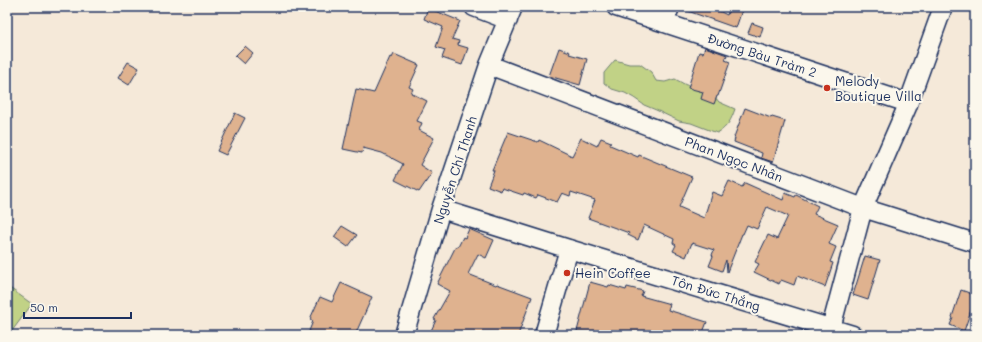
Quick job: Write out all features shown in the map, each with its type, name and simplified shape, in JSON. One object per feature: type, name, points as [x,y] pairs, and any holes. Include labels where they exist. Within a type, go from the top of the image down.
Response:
[{"type":"street","points":[[474,7],[511,14]]},
{"type":"street","name":"Đường Bàu Tràm 2","points":[[616,7],[667,15],[908,103]]},
{"type":"street","points":[[831,328],[863,208],[908,103],[943,7]]},
{"type":"street","name":"Nguyễn Chí Thanh","points":[[404,335],[441,209],[489,65],[511,14]]},
{"type":"street","name":"Phan Ngọc Nhân","points":[[489,65],[863,208],[975,244]]},
{"type":"street","name":"Tôn Đức Thắng","points":[[441,209],[853,335]]},
{"type":"street","points":[[544,335],[569,249]]},
{"type":"green space","points":[[615,60],[629,64],[640,64],[651,72],[656,81],[665,82],[675,79],[686,85],[699,86],[711,92],[719,102],[735,109],[730,120],[724,128],[717,133],[691,123],[679,121],[644,105],[625,93],[612,89],[604,83],[604,73]]},
{"type":"green space","points":[[7,286],[32,304],[9,335],[7,335]]},
{"type":"building","points":[[683,7],[711,7],[727,15],[730,7],[743,7],[736,28],[682,9]]},
{"type":"building","points":[[428,8],[460,21],[452,39],[459,41],[458,45],[468,48],[462,65],[442,58],[445,50],[436,47],[443,27],[424,19]]},
{"type":"building","points":[[752,23],[763,27],[760,37],[748,33]]},
{"type":"building","points":[[245,46],[253,53],[244,64],[235,56]]},
{"type":"building","points":[[705,47],[727,55],[725,60],[730,62],[714,104],[701,99],[703,92],[688,88],[699,52],[703,53]]},
{"type":"building","points":[[559,48],[570,52],[569,54],[587,59],[580,85],[549,76]]},
{"type":"building","points":[[394,54],[419,65],[409,87],[413,89],[411,93],[427,101],[417,121],[422,123],[419,130],[434,138],[420,165],[432,173],[419,192],[395,180],[403,164],[382,153],[363,148],[362,153],[343,149],[356,89],[374,93],[390,57],[392,58]]},
{"type":"building","points":[[128,62],[139,68],[129,85],[118,78]]},
{"type":"building","points":[[745,108],[771,118],[785,121],[773,162],[761,158],[762,153],[734,142],[734,137]]},
{"type":"building","points":[[235,113],[245,118],[226,155],[217,151]]},
{"type":"building","points":[[508,132],[538,142],[539,140],[572,156],[581,138],[597,146],[601,138],[611,142],[610,145],[638,157],[639,155],[692,177],[679,207],[704,218],[712,192],[722,196],[729,181],[742,187],[745,183],[783,200],[785,193],[795,197],[796,195],[818,206],[814,214],[838,224],[829,244],[836,247],[830,262],[833,263],[825,287],[797,276],[794,285],[781,280],[779,284],[754,272],[759,264],[755,262],[768,235],[777,239],[788,216],[767,207],[757,229],[747,225],[727,272],[726,260],[722,271],[709,266],[714,250],[692,243],[686,257],[673,251],[676,245],[673,243],[674,239],[644,225],[638,240],[628,235],[629,233],[588,218],[595,200],[571,192],[570,196],[562,193],[557,202],[538,195],[536,198],[524,193],[523,195],[502,188],[501,191],[488,186],[494,170],[492,170]]},
{"type":"building","points":[[342,226],[357,235],[348,247],[334,237]]},
{"type":"building","points":[[469,229],[494,240],[486,258],[478,254],[468,274],[532,297],[518,335],[429,335],[436,320],[434,319],[450,291],[437,284],[456,246],[458,247],[463,237],[465,238]]},
{"type":"building","points":[[865,256],[880,260],[868,300],[853,295]]},
{"type":"building","points":[[590,282],[608,287],[609,285],[626,290],[627,287],[643,291],[641,296],[670,304],[668,310],[707,322],[702,335],[576,335]]},
{"type":"building","points":[[341,283],[372,297],[355,335],[318,335],[309,331],[313,321],[310,319],[320,297],[332,302]]},
{"type":"building","points":[[961,290],[975,295],[964,331],[950,325]]},
{"type":"place","name":"Melody Boutique Villa","points":[[827,88]]},
{"type":"place","name":"Hein Coffee","points":[[567,273]]}]
